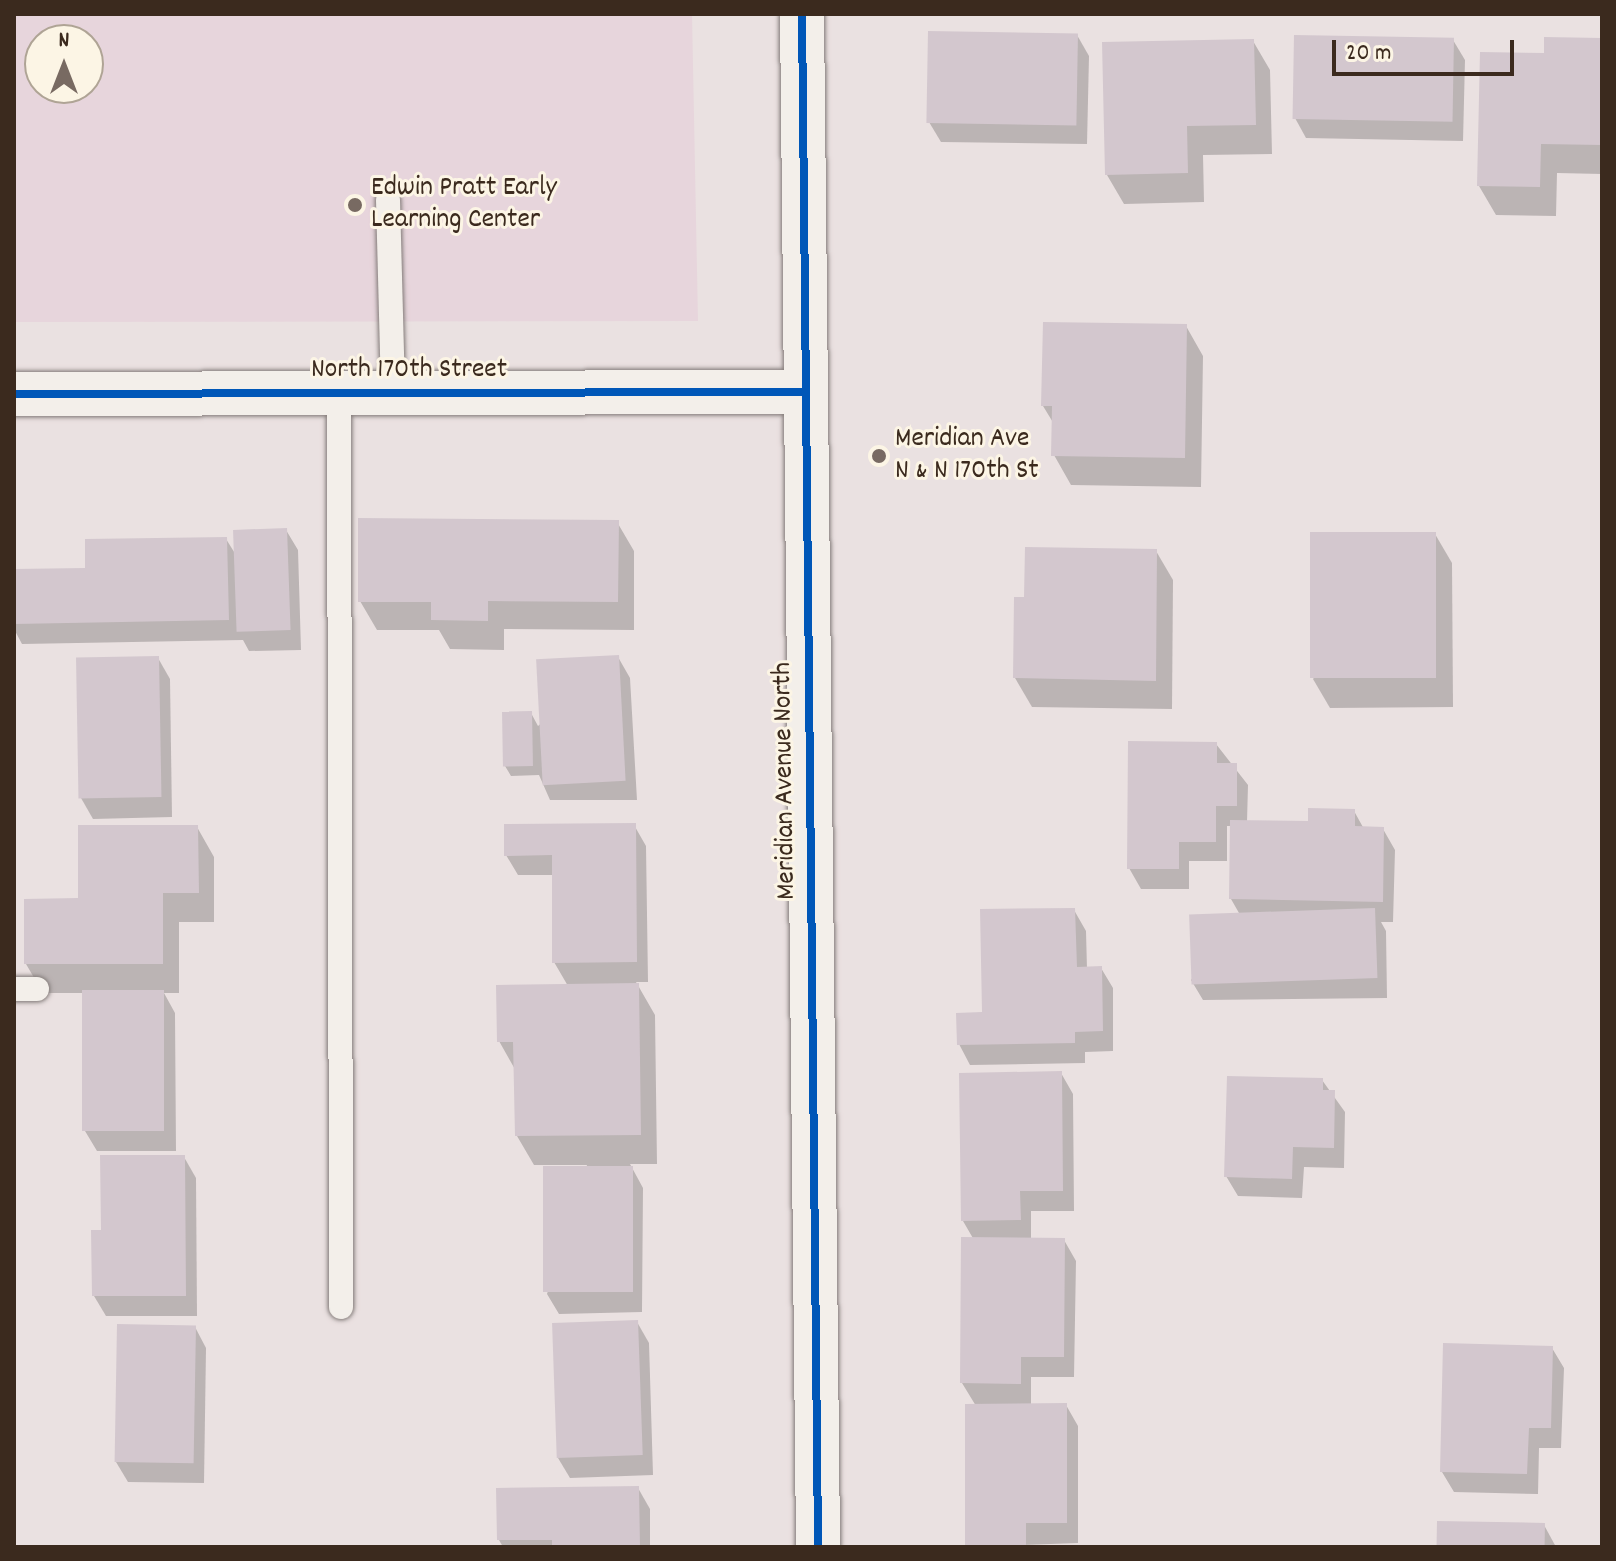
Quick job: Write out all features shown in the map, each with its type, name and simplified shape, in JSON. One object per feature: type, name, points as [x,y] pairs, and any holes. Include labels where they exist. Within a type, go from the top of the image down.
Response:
[{"type":"street","name":"Meridian Avenue North","points":[[802,14],[818,1547]]},
{"type":"street","name":"North 170th Street","points":[[14,394],[804,392]]},
{"type":"lane","points":[[388,200],[393,393]]},
{"type":"lane","points":[[339,393],[341,1307]]},
{"type":"shaded area","name":"Edwin Pratt Early Learning Center","points":[[14,14],[692,14],[698,321],[14,322]]},
{"type":"building","points":[[928,31],[1078,34],[1076,126],[926,123]]},
{"type":"building","points":[[1294,35],[1454,38],[1453,122],[1293,119]]},
{"type":"building","points":[[1544,37],[1602,38],[1602,145],[1541,144],[1540,187],[1477,186],[1480,52],[1544,53]]},
{"type":"building","points":[[1254,39],[1256,125],[1187,126],[1188,173],[1105,175],[1102,42]]},
{"type":"building","points":[[1043,322],[1187,324],[1185,458],[1051,456],[1052,406],[1041,406]]},
{"type":"building","points":[[358,518],[619,520],[618,602],[488,601],[488,621],[431,620],[431,602],[358,602]]},
{"type":"building","points":[[287,528],[291,630],[237,632],[233,530]]},
{"type":"building","points":[[1310,532],[1436,532],[1436,678],[1310,678]]},
{"type":"building","points":[[227,537],[229,620],[14,624],[14,569],[85,568],[85,539]]},
{"type":"building","points":[[1025,547],[1157,549],[1156,681],[1013,678],[1014,597],[1024,597]]},
{"type":"building","points":[[619,655],[626,781],[543,785],[536,659]]},
{"type":"building","points":[[159,656],[161,797],[78,798],[76,657]]},
{"type":"building","points":[[532,711],[533,766],[503,767],[502,712]]},
{"type":"building","points":[[1128,741],[1217,742],[1217,763],[1237,763],[1237,806],[1216,806],[1216,842],[1179,842],[1179,869],[1127,869]]},
{"type":"building","points":[[1308,808],[1355,809],[1355,826],[1384,827],[1383,902],[1229,899],[1230,820],[1308,821]]},
{"type":"building","points":[[636,823],[637,962],[552,963],[552,855],[504,856],[504,824]]},
{"type":"building","points":[[78,825],[198,825],[199,893],[163,893],[163,964],[24,964],[24,899],[78,898]]},
{"type":"building","points":[[1075,908],[1077,967],[1102,966],[1103,1031],[1075,1032],[1075,1043],[957,1045],[956,1013],[982,1012],[980,909]]},
{"type":"building","points":[[1375,908],[1377,978],[1192,984],[1189,914]]},
{"type":"building","points":[[639,983],[641,1135],[515,1136],[513,1042],[497,1042],[496,985]]},
{"type":"building","points":[[82,990],[164,990],[164,1131],[82,1131]]},
{"type":"building","points":[[1062,1071],[1063,1191],[1020,1191],[1021,1220],[961,1221],[959,1073]]},
{"type":"building","points":[[1227,1076],[1323,1078],[1323,1090],[1335,1090],[1334,1148],[1293,1147],[1292,1179],[1224,1177]]},
{"type":"building","points":[[100,1155],[185,1155],[186,1296],[92,1296],[91,1230],[101,1230]]},
{"type":"building","points":[[543,1166],[633,1166],[633,1292],[543,1292]]},
{"type":"building","points":[[961,1237],[1065,1238],[1064,1357],[1021,1357],[1021,1384],[960,1383]]},
{"type":"building","points":[[638,1320],[643,1455],[557,1458],[552,1323]]},
{"type":"building","points":[[117,1324],[196,1325],[194,1463],[115,1462]]},
{"type":"building","points":[[1443,1343],[1553,1346],[1551,1428],[1529,1428],[1527,1474],[1440,1472]]},
{"type":"building","points":[[1067,1403],[1067,1523],[1026,1523],[1026,1547],[965,1547],[965,1404]]},
{"type":"building","points":[[639,1486],[640,1547],[552,1547],[552,1540],[497,1540],[496,1488]]},
{"type":"building","points":[[1437,1521],[1545,1523],[1545,1547],[1437,1547]]},
{"type":"cycle path","points":[[802,14],[818,1547]]},
{"type":"cycle path","points":[[14,394],[804,392]]},
{"type":"place","name":"Edwin Pratt Early Learning Center","points":[[355,205]]},
{"type":"place","name":"Meridian Ave N & N 170th St","points":[[879,456]]}]
